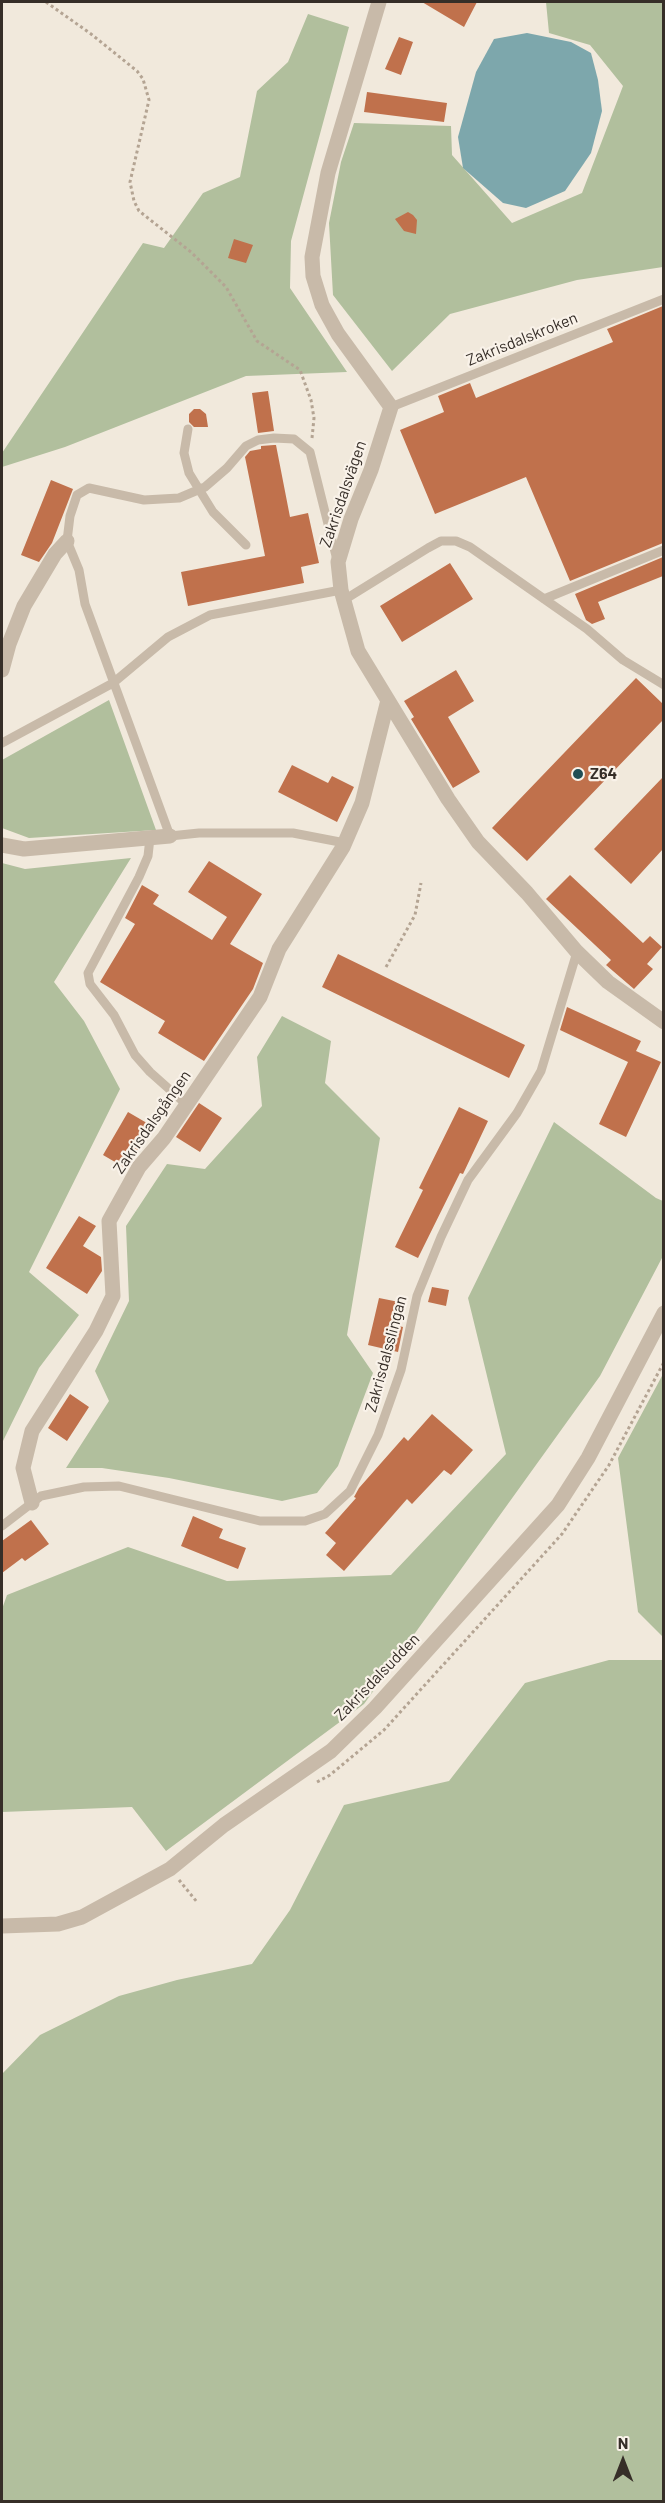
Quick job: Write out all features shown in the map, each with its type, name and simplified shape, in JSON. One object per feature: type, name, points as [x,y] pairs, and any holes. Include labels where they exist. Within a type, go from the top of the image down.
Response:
[{"type":"street","points":[[379,2],[328,172],[313,276],[322,305],[338,334],[391,407]]},
{"type":"street","name":"Zakrisdalsvägen","points":[[391,407],[338,562],[343,595],[358,651],[448,799],[478,842],[527,893],[577,952],[608,982],[663,1022]]},
{"type":"street","points":[[2,670],[9,644],[24,606],[54,554],[67,541]]},
{"type":"street","name":"Zakrisdalsgången","points":[[32,1503],[23,1468],[32,1431],[96,1331],[113,1296],[109,1221],[139,1167],[187,1105],[260,997],[279,949],[345,843],[368,783],[388,700]]},
{"type":"street","points":[[2,845],[24,849],[170,836]]},
{"type":"street","name":"Zakrisdalsudden","points":[[2,1926],[58,1924],[82,1917],[170,1869],[240,1813],[331,1750],[375,1708],[558,1505],[588,1458],[663,1314]]},
{"type":"lane","name":"Zakrisdalskroken","points":[[391,407],[663,299]]},
{"type":"lane","points":[[188,429],[184,453],[189,473],[213,512],[246,545]]},
{"type":"lane","points":[[338,562],[310,452],[294,439],[258,440],[246,446],[227,468],[205,487],[179,498],[144,500],[89,488],[77,495],[70,516],[67,541],[79,570],[85,604],[170,836],[199,832],[293,833],[345,843]]},
{"type":"lane","points":[[2,743],[113,683],[168,637],[210,615],[343,595],[441,541],[456,541],[470,547],[587,629],[623,660],[663,685]]},
{"type":"lane","points":[[544,599],[663,550]]},
{"type":"lane","points":[[150,838],[148,856],[140,877],[88,973],[90,984],[114,1015],[135,1055],[150,1072],[187,1105]]},
{"type":"lane","name":"Zakrisdalsslingan","points":[[2,1526],[41,1496],[84,1487],[119,1486],[260,1521],[305,1521],[325,1514],[350,1491],[378,1436],[401,1370],[417,1296],[441,1237],[468,1180],[517,1113],[541,1071],[577,952]]},
{"type":"path","points":[[46,2],[91,34],[137,71],[143,79],[149,100],[130,182],[134,201],[139,211],[190,252],[226,287],[257,341],[300,370],[306,383],[314,418],[310,452]]},
{"type":"path","points":[[386,967],[415,915],[421,883]]},
{"type":"path","points":[[170,1869],[196,1902]]},
{"type":"green space","points":[[546,2],[663,2],[663,267],[577,280],[450,314],[392,371],[333,295],[329,223],[341,162],[354,123],[451,126],[452,155],[512,223],[582,193],[623,86],[590,45],[549,33]]},
{"type":"green space","points":[[308,14],[349,27],[291,241],[290,288],[347,372],[246,376],[65,447],[2,467],[2,453],[143,243],[164,248],[203,193],[240,177],[257,91],[288,62]]},
{"type":"green space","points":[[109,700],[156,830],[29,838],[2,828],[2,760]]},
{"type":"green space","points":[[131,858],[54,982],[84,1021],[120,1089],[29,1272],[79,1315],[39,1368],[2,1443],[2,863],[25,869]]},
{"type":"green space","points":[[282,1016],[331,1041],[325,1083],[380,1138],[347,1335],[373,1373],[338,1466],[317,1493],[282,1501],[169,1478],[102,1468],[66,1468],[109,1401],[95,1371],[129,1301],[126,1226],[167,1164],[205,1169],[262,1106],[257,1057]]},
{"type":"green space","points":[[554,1122],[663,1201],[663,1256],[600,1376],[364,1704],[166,1851],[132,1807],[2,1812],[2,1609],[7,1595],[128,1547],[227,1581],[391,1575],[506,1454],[468,1298]]},
{"type":"green space","points":[[663,1374],[663,1637],[638,1612],[618,1458]]},
{"type":"green space","points":[[609,1660],[663,1660],[663,2501],[2,2501],[2,2074],[40,2035],[119,1996],[177,1980],[252,1964],[290,1910],[344,1805],[449,1781],[525,1683]]},
{"type":"water","points":[[527,33],[571,42],[591,53],[598,80],[602,111],[591,153],[565,191],[526,208],[503,203],[463,168],[458,137],[476,72],[494,39]]},
{"type":"building","points":[[422,2],[477,2],[464,27]]},
{"type":"building","points":[[399,37],[413,42],[401,75],[385,69]]},
{"type":"building","points":[[367,92],[447,103],[444,122],[364,112]]},
{"type":"building","points":[[408,212],[417,220],[416,234],[404,231],[395,219]]},
{"type":"building","points":[[234,239],[253,245],[246,263],[228,258]]},
{"type":"building","points":[[663,306],[663,543],[570,581],[526,477],[435,514],[400,430],[444,412],[438,396],[470,383],[476,398],[613,342],[607,329]]},
{"type":"building","points":[[268,391],[274,431],[258,433],[252,393]]},
{"type":"building","points":[[194,409],[200,409],[206,414],[208,427],[194,427],[189,422],[189,414]]},
{"type":"building","points":[[276,445],[290,517],[308,513],[319,563],[301,567],[304,583],[188,606],[181,572],[265,556],[245,457],[250,451],[261,449],[261,446]]},
{"type":"building","points":[[51,480],[73,489],[52,543],[39,562],[21,555]]},
{"type":"building","points":[[663,557],[663,576],[598,602],[605,619],[592,624],[586,620],[575,594]]},
{"type":"building","points":[[450,563],[473,599],[402,642],[380,606]]},
{"type":"building","points":[[456,670],[474,701],[448,717],[480,772],[453,788],[411,719],[414,717],[404,701]]},
{"type":"building","name":"Z64","points":[[636,678],[663,704],[663,720],[527,861],[492,828]]},
{"type":"building","points":[[292,765],[328,783],[332,776],[354,787],[337,822],[278,792]]},
{"type":"building","points":[[663,777],[663,849],[631,884],[594,849]]},
{"type":"building","points":[[209,861],[262,894],[230,944],[263,963],[253,989],[204,1061],[158,1033],[165,1021],[100,982],[135,924],[125,918],[142,885],[159,895],[153,904],[212,940],[227,917],[188,892]]},
{"type":"building","points":[[570,875],[643,943],[650,936],[662,947],[647,964],[653,969],[634,989],[606,965],[611,960],[546,899]]},
{"type":"building","points":[[338,954],[525,1045],[509,1078],[322,987]]},
{"type":"building","points":[[567,1007],[641,1041],[636,1051],[661,1062],[626,1137],[599,1124],[628,1062],[560,1030]]},
{"type":"building","points":[[199,1103],[222,1118],[200,1152],[176,1137]]},
{"type":"building","points":[[459,1107],[488,1121],[463,1174],[460,1173],[418,1258],[395,1247],[423,1190],[419,1188]]},
{"type":"building","points":[[128,1112],[152,1126],[127,1169],[103,1155]]},
{"type":"building","points":[[79,1216],[96,1226],[83,1246],[101,1257],[102,1271],[87,1294],[46,1268]]},
{"type":"building","points":[[432,1287],[449,1290],[446,1306],[428,1302]]},
{"type":"building","points":[[379,1298],[399,1302],[394,1325],[403,1327],[398,1352],[368,1345]]},
{"type":"building","points":[[70,1394],[89,1407],[67,1441],[48,1428]]},
{"type":"building","points":[[432,1414],[473,1450],[451,1475],[444,1470],[412,1504],[407,1499],[344,1571],[326,1555],[336,1543],[325,1533],[356,1498],[354,1497],[359,1488],[404,1437],[408,1441]]},
{"type":"building","points":[[193,1516],[223,1529],[219,1538],[246,1548],[238,1569],[181,1546]]},
{"type":"building","points":[[31,1520],[49,1544],[25,1561],[22,1558],[2,1573],[2,1541]]},
{"type":"place","name":"Z64","points":[[578,774]]}]
